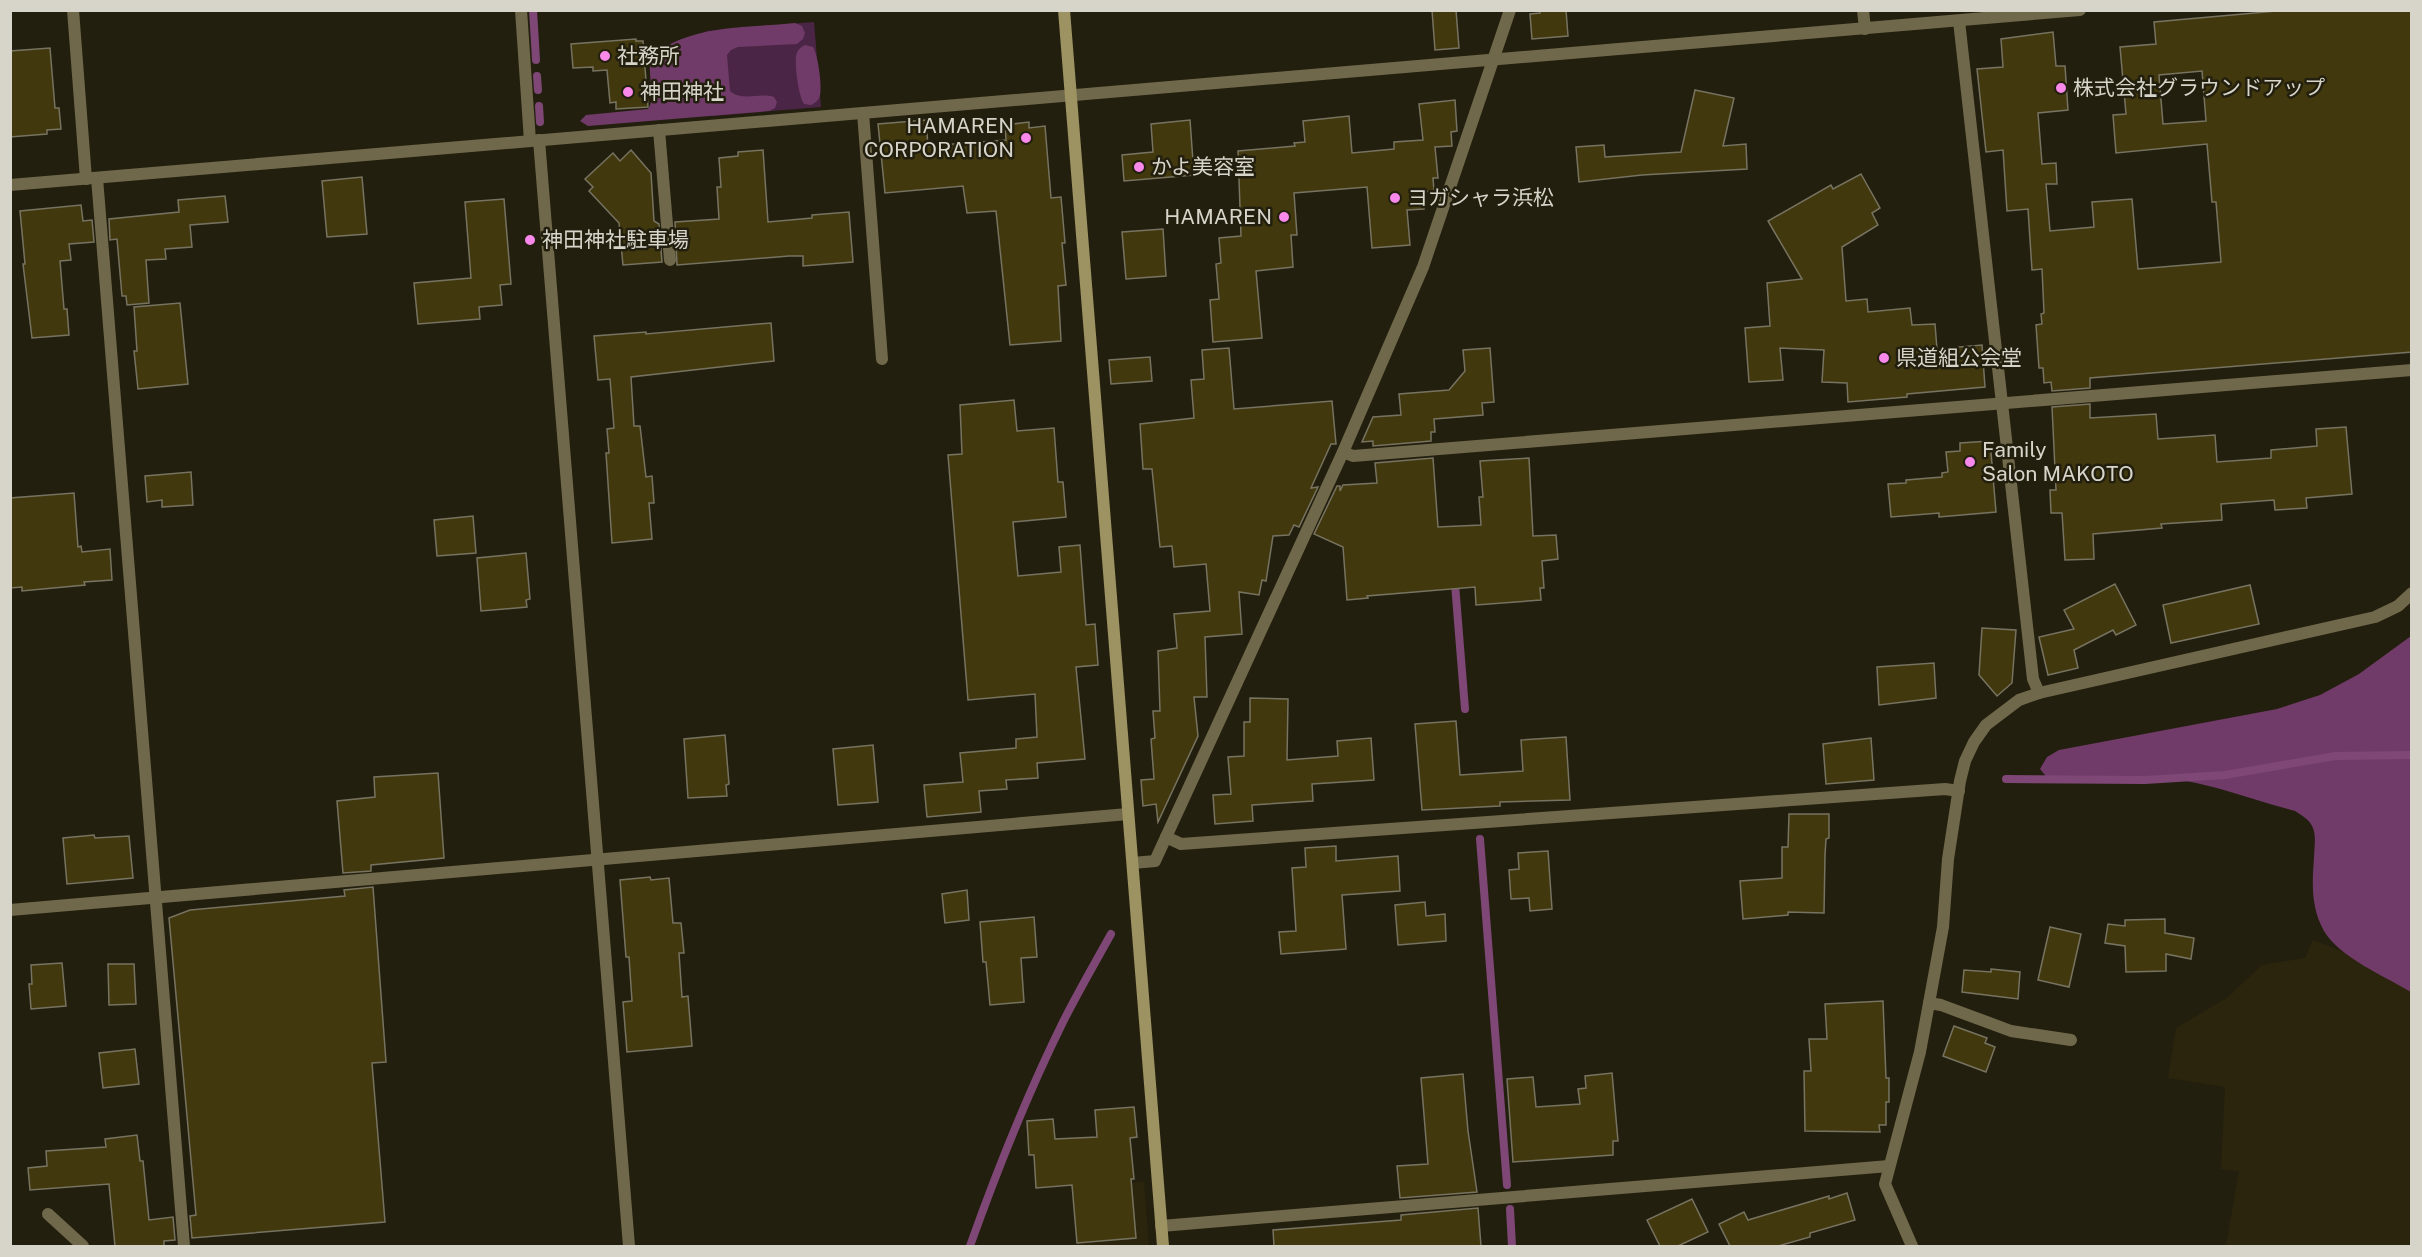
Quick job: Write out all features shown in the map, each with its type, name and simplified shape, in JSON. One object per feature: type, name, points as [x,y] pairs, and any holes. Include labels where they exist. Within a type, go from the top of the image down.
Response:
[{"type":"street","points":[[73,10],[91,178],[156,898],[184,1246]]},
{"type":"street","points":[[520,10],[534,140],[598,860],[629,1246]]},
{"type":"street","points":[[1064,10],[1163,1246]]},
{"type":"street","points":[[1133,863],[1155,861],[1344,452],[1423,267],[1510,10]]},
{"type":"street","points":[[1863,10],[1865,29]]},
{"type":"street","points":[[10,185],[2080,10]]},
{"type":"street","points":[[1959,21],[2033,679],[2038,693]]},
{"type":"street","points":[[863,113],[882,359]]},
{"type":"street","points":[[659,130],[670,260]]},
{"type":"street","points":[[1344,452],[1353,456],[2412,370]]},
{"type":"street","points":[[1912,1246],[1885,1184],[1920,1053],[1943,927],[1948,859],[1965,761],[1986,725],[2019,700],[2038,693],[2375,617],[2398,606],[2412,594]]},
{"type":"street","points":[[1166,837],[1180,844],[1945,789],[1959,790]]},
{"type":"street","points":[[10,910],[1128,814]]},
{"type":"street","points":[[1929,1003],[1941,1005],[2011,1031],[2071,1040]]},
{"type":"street","points":[[1161,1226],[1889,1166]]},
{"type":"street","points":[[48,1214],[83,1246]]},
{"type":"shaded area","points":[[814,22],[821,107],[711,116],[706,31]]},
{"type":"shaded area","points":[[795,23],[802,26],[805,33],[803,39],[797,44],[738,47],[727,55],[730,91],[740,96],[774,97],[777,102],[775,108],[769,111],[588,126],[580,121],[586,115],[648,109],[652,96],[651,61],[653,55],[668,45],[721,29]]},
{"type":"shaded area","points":[[805,45],[813,47],[820,78],[819,97],[811,105],[804,104],[802,100],[797,73],[797,54],[799,49]]},
{"type":"shaded area","points":[[2411,636],[2411,992],[2352,958],[2340,949],[2324,931],[2313,896],[2314,830],[2305,817],[2295,811],[2191,782],[2143,776],[2076,782],[2050,781],[2040,769],[2047,757],[2059,750],[2277,709],[2320,695],[2359,674]]},
{"type":"shaded area","points":[[2313,940],[2343,952],[2411,992],[2411,1246],[2226,1246],[2239,1171],[2221,1169],[2225,1087],[2168,1078],[2176,1028],[2228,997],[2262,965],[2305,958]]},
{"type":"shaded area","points":[[1144,1182],[1149,1246],[1077,1246],[1072,1188]]},
{"type":"building","points":[[1432,10],[1456,10],[1459,48],[1435,50]]},
{"type":"building","points":[[1540,10],[1566,10],[1568,36],[1532,39],[1530,14],[1540,13]]},
{"type":"building","points":[[2289,10],[2412,10],[2412,352],[2090,378],[2090,388],[2052,391],[2051,382],[2044,383],[2043,368],[2039,368],[2036,325],[2042,324],[2041,314],[2044,313],[2042,269],[2032,270],[2028,209],[2007,211],[2003,150],[1986,152],[1977,69],[2003,67],[2001,39],[2053,32],[2056,66],[2065,66],[2068,110],[2038,113],[2042,164],[2056,163],[2057,184],[2046,184],[2050,231],[2094,227],[2092,202],[2132,199],[2138,269],[2221,262],[2216,202],[2212,202],[2207,144],[2116,153],[2113,115],[2126,114],[2120,47],[2156,44],[2154,22]],"holes":[[[2202,71],[2206,121],[2163,124],[2159,75]]]},
{"type":"building","points":[[636,39],[636,41],[643,41],[648,107],[616,109],[616,102],[610,103],[607,70],[593,71],[593,67],[573,68],[571,44]]},
{"type":"building","points":[[50,48],[55,108],[59,108],[61,129],[47,130],[47,134],[10,137],[10,51]]},
{"type":"building","points":[[1695,90],[1734,98],[1723,146],[1746,144],[1747,169],[1642,175],[1579,182],[1576,147],[1604,145],[1605,157],[1681,152]]},
{"type":"building","points":[[1455,100],[1457,131],[1451,132],[1452,146],[1435,147],[1438,178],[1433,178],[1434,191],[1422,192],[1424,209],[1407,210],[1410,245],[1372,248],[1367,187],[1294,193],[1297,235],[1291,235],[1293,267],[1256,271],[1262,338],[1213,342],[1210,300],[1219,299],[1216,264],[1221,263],[1219,238],[1241,236],[1238,151],[1295,146],[1294,143],[1305,142],[1303,121],[1349,116],[1352,153],[1394,149],[1394,142],[1423,140],[1419,104]]},
{"type":"building","points":[[926,120],[928,146],[1006,140],[1005,125],[1029,122],[1029,128],[1045,126],[1051,198],[1061,197],[1065,243],[1062,243],[1066,285],[1058,286],[1061,341],[1010,345],[996,211],[967,213],[963,186],[885,193],[878,124]]},
{"type":"building","points":[[1190,120],[1194,175],[1124,181],[1122,155],[1153,152],[1151,124]]},
{"type":"building","points":[[631,150],[651,173],[654,221],[659,224],[662,262],[623,265],[619,223],[589,191],[593,187],[585,179],[613,153],[620,161]]},
{"type":"building","points":[[763,150],[768,222],[849,212],[853,262],[803,266],[803,256],[789,256],[677,265],[675,222],[719,219],[717,187],[721,187],[719,158],[738,156],[738,152]]},
{"type":"building","points":[[1861,174],[1880,208],[1872,213],[1878,225],[1842,247],[1846,301],[1867,299],[1868,312],[1910,308],[1912,325],[1935,324],[1937,349],[1982,345],[1985,387],[1848,402],[1847,383],[1822,382],[1824,350],[1780,348],[1783,380],[1749,382],[1745,328],[1770,326],[1767,283],[1802,279],[1768,221],[1831,185],[1833,189]]},
{"type":"building","points":[[362,177],[367,234],[327,237],[322,181]]},
{"type":"building","points":[[225,196],[228,222],[190,225],[192,247],[165,249],[166,259],[146,260],[149,303],[127,305],[126,296],[122,296],[117,239],[110,240],[109,219],[179,212],[178,200]]},
{"type":"building","points":[[504,199],[511,284],[500,285],[502,305],[479,307],[480,319],[418,324],[414,283],[471,278],[465,202]]},
{"type":"building","points":[[81,205],[83,221],[92,220],[94,242],[69,244],[71,260],[60,261],[64,309],[67,309],[69,335],[32,338],[23,264],[25,264],[20,211]]},
{"type":"building","points":[[1163,229],[1166,276],[1126,279],[1122,232]]},
{"type":"building","points":[[180,303],[188,384],[138,389],[134,351],[137,351],[134,307]]},
{"type":"building","points":[[771,323],[774,361],[631,377],[634,426],[640,426],[646,477],[652,476],[654,503],[649,503],[652,539],[612,543],[606,453],[609,453],[607,429],[614,428],[610,379],[598,380],[594,336],[646,332],[646,334]]},
{"type":"building","points":[[1229,348],[1234,409],[1332,401],[1336,444],[1331,444],[1311,488],[1318,487],[1299,527],[1294,525],[1289,535],[1273,536],[1266,581],[1262,580],[1259,595],[1239,592],[1242,634],[1205,637],[1207,697],[1194,697],[1198,736],[1158,822],[1156,804],[1143,806],[1141,780],[1154,779],[1151,739],[1155,738],[1153,711],[1160,711],[1158,651],[1177,648],[1174,614],[1210,611],[1206,564],[1174,567],[1172,546],[1160,547],[1152,469],[1143,469],[1140,424],[1194,418],[1191,380],[1204,379],[1202,350]]},
{"type":"building","points":[[1490,348],[1494,402],[1482,403],[1483,415],[1434,419],[1435,432],[1431,432],[1431,441],[1373,446],[1373,441],[1362,442],[1373,417],[1401,415],[1399,394],[1449,390],[1465,371],[1463,350]]},
{"type":"building","points":[[1150,357],[1152,381],[1111,384],[1109,360]]},
{"type":"building","points":[[1014,400],[1017,431],[1054,428],[1058,482],[1063,482],[1066,517],[1013,522],[1018,576],[1061,572],[1059,547],[1080,545],[1086,625],[1095,624],[1098,665],[1076,667],[1085,759],[1037,763],[1038,778],[1006,780],[1007,789],[979,791],[981,812],[927,817],[924,785],[963,782],[960,753],[1016,748],[1016,739],[1037,737],[1035,694],[968,700],[948,455],[962,454],[960,405]]},
{"type":"building","points":[[2090,404],[2090,418],[2156,414],[2158,439],[2215,435],[2217,462],[2271,458],[2271,450],[2317,446],[2316,429],[2346,427],[2352,494],[2306,498],[2307,508],[2275,510],[2274,500],[2221,504],[2222,520],[2161,524],[2162,528],[2093,534],[2094,559],[2065,560],[2062,513],[2051,513],[2050,490],[2056,490],[2052,407]]},
{"type":"building","points":[[1990,441],[1996,512],[1939,517],[1939,513],[1891,517],[1888,484],[1942,477],[1942,473],[1948,472],[1946,452],[1960,451],[1960,443]]},
{"type":"building","points":[[1433,458],[1438,527],[1481,525],[1479,497],[1483,497],[1480,461],[1529,458],[1533,536],[1556,535],[1558,559],[1542,561],[1544,588],[1540,588],[1541,600],[1476,605],[1475,587],[1367,596],[1368,598],[1347,600],[1343,547],[1314,534],[1337,486],[1340,486],[1340,491],[1343,485],[1377,483],[1375,463]]},
{"type":"building","points":[[191,472],[193,505],[162,507],[162,500],[147,502],[145,476]]},
{"type":"building","points":[[74,493],[78,547],[81,546],[82,552],[110,549],[112,580],[22,591],[22,587],[10,588],[10,498]]},
{"type":"building","points":[[473,516],[476,553],[437,556],[434,520]]},
{"type":"building","points":[[526,553],[530,599],[526,600],[527,607],[481,611],[477,558]]},
{"type":"building","points":[[2115,584],[2136,625],[2116,635],[2113,630],[2074,650],[2078,668],[2048,675],[2039,637],[2074,629],[2064,610]]},
{"type":"building","points":[[2250,585],[2259,624],[2171,643],[2163,605]]},
{"type":"building","points":[[1982,628],[2016,630],[2012,683],[1997,696],[1979,675]]},
{"type":"building","points":[[1934,663],[1936,698],[1879,705],[1877,667]]},
{"type":"building","points":[[1250,698],[1288,699],[1287,760],[1338,756],[1337,741],[1371,738],[1374,780],[1312,784],[1313,801],[1252,805],[1253,821],[1215,824],[1213,795],[1231,794],[1228,757],[1244,756],[1244,722],[1250,722]]},
{"type":"building","points":[[1456,721],[1460,775],[1523,771],[1521,740],[1566,737],[1570,800],[1500,802],[1500,806],[1422,810],[1415,724]]},
{"type":"building","points":[[725,735],[729,784],[726,785],[727,796],[688,798],[684,739]]},
{"type":"building","points":[[1871,738],[1874,780],[1826,784],[1823,744]]},
{"type":"building","points":[[873,745],[878,802],[838,805],[833,749]]},
{"type":"building","points":[[438,773],[444,858],[371,865],[371,871],[343,873],[337,801],[375,797],[374,777]]},
{"type":"building","points":[[1789,814],[1829,814],[1829,838],[1826,839],[1825,855],[1824,913],[1788,912],[1788,915],[1743,919],[1740,881],[1782,878],[1782,847],[1788,847]]},
{"type":"building","points":[[94,835],[95,838],[129,836],[133,878],[67,884],[63,838]]},
{"type":"building","points":[[1336,846],[1336,861],[1398,856],[1400,891],[1342,895],[1346,949],[1281,954],[1279,932],[1296,931],[1292,868],[1306,867],[1305,848]]},
{"type":"building","points":[[1548,851],[1552,909],[1530,911],[1529,898],[1511,899],[1509,870],[1519,869],[1518,853]]},
{"type":"building","points":[[650,877],[651,880],[669,878],[673,923],[681,923],[684,953],[679,953],[682,997],[688,996],[692,1046],[627,1052],[623,1002],[632,1001],[620,880]]},
{"type":"building","points":[[373,887],[386,1062],[372,1063],[385,1222],[192,1238],[190,1216],[196,1215],[169,918],[190,910],[345,896],[344,890]]},
{"type":"building","points":[[967,890],[969,920],[945,923],[942,894]]},
{"type":"building","points":[[1425,902],[1426,916],[1445,914],[1446,941],[1398,945],[1395,905]]},
{"type":"building","points":[[1034,917],[1037,957],[1021,958],[1024,1002],[990,1005],[986,962],[983,962],[980,922]]},
{"type":"building","points":[[2165,919],[2165,933],[2194,938],[2191,959],[2166,954],[2166,971],[2126,972],[2125,946],[2105,943],[2108,924],[2125,926],[2125,920]]},
{"type":"building","points":[[2050,927],[2081,934],[2069,987],[2038,980]]},
{"type":"building","points":[[62,963],[66,1006],[31,1009],[29,984],[32,984],[31,965]]},
{"type":"building","points":[[108,964],[134,964],[136,1004],[109,1005]]},
{"type":"building","points":[[1991,969],[2020,972],[2018,999],[1962,992],[1964,970],[1991,972]]},
{"type":"building","points":[[1883,1001],[1886,1078],[1889,1078],[1886,1125],[1879,1125],[1880,1132],[1805,1131],[1804,1071],[1811,1071],[1809,1039],[1827,1039],[1825,1004]]},
{"type":"building","points":[[1954,1026],[1987,1038],[1985,1043],[1995,1047],[1986,1072],[1943,1056]]},
{"type":"building","points":[[135,1049],[139,1084],[103,1088],[99,1053]]},
{"type":"building","points":[[1612,1073],[1618,1141],[1613,1141],[1613,1155],[1513,1162],[1507,1079],[1533,1077],[1536,1107],[1580,1104],[1578,1089],[1586,1088],[1585,1076]]},
{"type":"building","points":[[1463,1074],[1477,1192],[1400,1198],[1397,1166],[1428,1164],[1421,1078]]},
{"type":"building","points":[[1134,1107],[1137,1137],[1130,1138],[1136,1238],[1077,1243],[1072,1185],[1036,1188],[1034,1155],[1029,1155],[1027,1121],[1053,1119],[1055,1139],[1097,1137],[1095,1110]]},
{"type":"building","points":[[137,1135],[140,1161],[143,1161],[149,1220],[173,1217],[175,1240],[164,1241],[164,1246],[115,1246],[109,1184],[30,1190],[28,1168],[47,1166],[46,1151],[106,1147],[105,1139]]},
{"type":"building","points":[[1847,1193],[1855,1220],[1810,1233],[1810,1237],[1778,1246],[1730,1246],[1719,1224],[1744,1212],[1748,1220],[1829,1196],[1829,1199]]},
{"type":"building","points":[[1692,1199],[1708,1232],[1678,1246],[1660,1246],[1647,1220]]},
{"type":"building","points":[[1478,1208],[1481,1246],[1274,1246],[1273,1230],[1401,1220],[1401,1215]]},
{"type":"waterway","points":[[533,10],[536,60]]},
{"type":"waterway","points":[[537,76],[538,90]]},
{"type":"waterway","points":[[539,106],[540,122]]},
{"type":"waterway","points":[[1455,584],[1465,709]]},
{"type":"waterway","points":[[2006,779],[2145,780],[2225,775],[2335,756],[2412,755]]},
{"type":"waterway","points":[[1480,839],[1507,1185]]},
{"type":"waterway","points":[[970,1246],[1037,1077],[1069,1011],[1111,934]]},
{"type":"waterway","points":[[1510,1209],[1512,1246]]},
{"type":"place","name":"社務所","points":[[605,56]]},
{"type":"place","name":"株式会社グラウンドアップ","points":[[2061,88]]},
{"type":"place","name":"神田神社","points":[[628,92]]},
{"type":"place","name":"HAMAREN CORPORATION","points":[[1026,138]]},
{"type":"place","name":"かよ美容室","points":[[1139,167]]},
{"type":"place","name":"ヨガシャラ浜松","points":[[1395,198]]},
{"type":"place","name":"HAMAREN","points":[[1284,217]]},
{"type":"place","name":"神田神社駐車場","points":[[530,240]]},
{"type":"place","name":"県道組公会堂","points":[[1884,358]]},
{"type":"place","name":"Family Salon MAKOTO","points":[[1970,462]]}]
